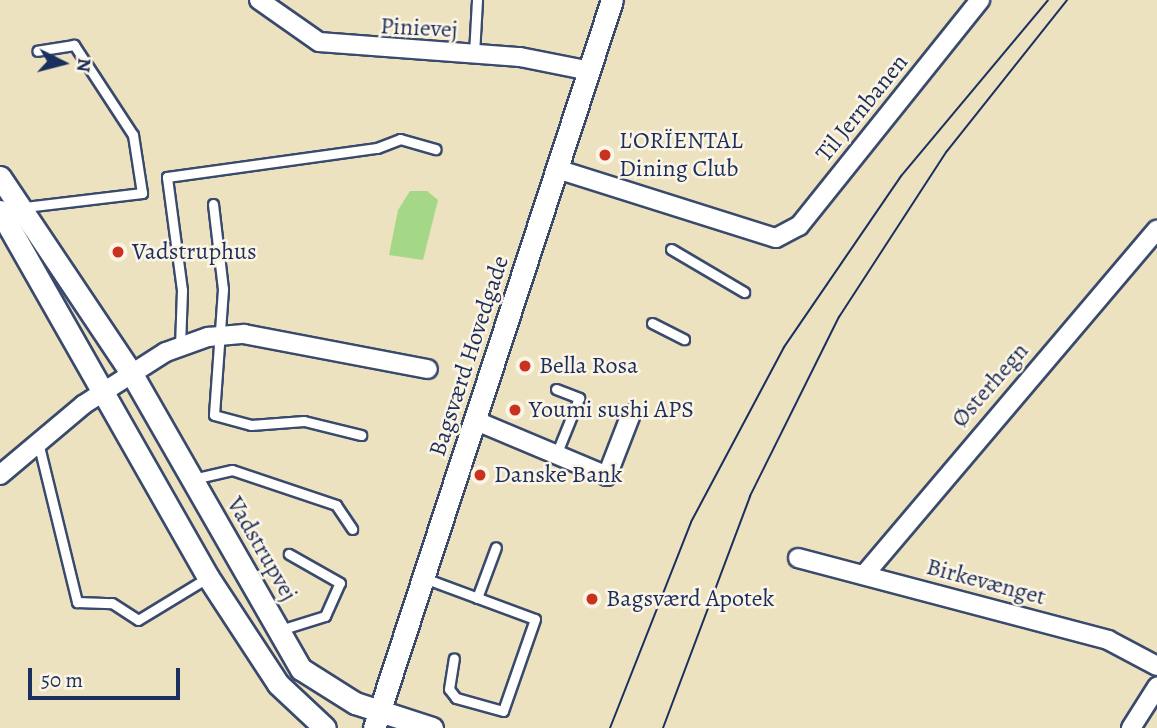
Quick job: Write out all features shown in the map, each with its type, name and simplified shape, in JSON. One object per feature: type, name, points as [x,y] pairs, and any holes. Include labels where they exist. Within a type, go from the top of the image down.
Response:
[{"type":"street","name":"Pinievej","points":[[259,0],[319,42],[474,55],[590,71]]},
{"type":"street","name":"Bagsværd Hovedgade","points":[[377,721],[474,420],[559,170],[612,0]]},
{"type":"street","name":"Til Jernbanen","points":[[559,170],[776,238],[799,226],[980,0]]},
{"type":"street","name":"Vadstrupvej","points":[[0,177],[25,207],[133,376],[301,669],[319,684],[377,721],[432,728]]},
{"type":"street","points":[[3,223],[208,577],[278,684],[325,728]]},
{"type":"street","name":"Østerhegn","points":[[864,575],[1157,230]]},
{"type":"street","points":[[0,475],[38,442],[101,396],[180,347],[221,336],[244,334],[428,369]]},
{"type":"street","points":[[474,420],[607,476],[631,414]]},
{"type":"street","name":"Birkevænget","points":[[798,558],[1108,640],[1157,666]]},
{"type":"street","points":[[1131,728],[1157,687]]},
{"type":"lane","points":[[474,55],[477,0]]},
{"type":"lane","points":[[25,207],[142,193],[133,135],[74,45],[37,51]]},
{"type":"lane","points":[[180,347],[182,290],[167,177],[377,148],[400,139],[436,149]]},
{"type":"lane","points":[[213,204],[221,336],[214,415],[251,425],[304,421],[361,435]]},
{"type":"lane","points":[[671,249],[744,292]]},
{"type":"lane","points":[[652,323],[684,339]]},
{"type":"lane","points":[[556,390],[579,398],[556,455]]},
{"type":"lane","points":[[38,442],[77,602],[113,603],[138,620],[208,577]]},
{"type":"lane","points":[[191,480],[232,470],[337,505],[352,528]]},
{"type":"lane","points":[[477,598],[496,547]]},
{"type":"lane","points":[[278,630],[325,616],[340,583],[289,554]]},
{"type":"lane","points":[[422,578],[535,619],[503,711],[456,698],[449,688],[454,658]]},
{"type":"green space","points":[[410,191],[427,191],[438,200],[423,260],[389,255],[398,210]]},
{"type":"tram line","points":[[610,728],[691,522],[784,347],[901,176],[1048,0]]},
{"type":"tram line","points":[[663,728],[750,496],[839,317],[947,151],[1067,0]]},
{"type":"place","name":"L'ORÏENTAL Dining Club","points":[[605,155]]},
{"type":"place","name":"Vadstruphus","points":[[118,252]]},
{"type":"place","name":"Bella Rosa","points":[[525,366]]},
{"type":"place","name":"Youmi sushi APS","points":[[515,410]]},
{"type":"place","name":"Danske Bank","points":[[480,475]]},
{"type":"place","name":"Bagsværd Apotek","points":[[592,599]]}]
